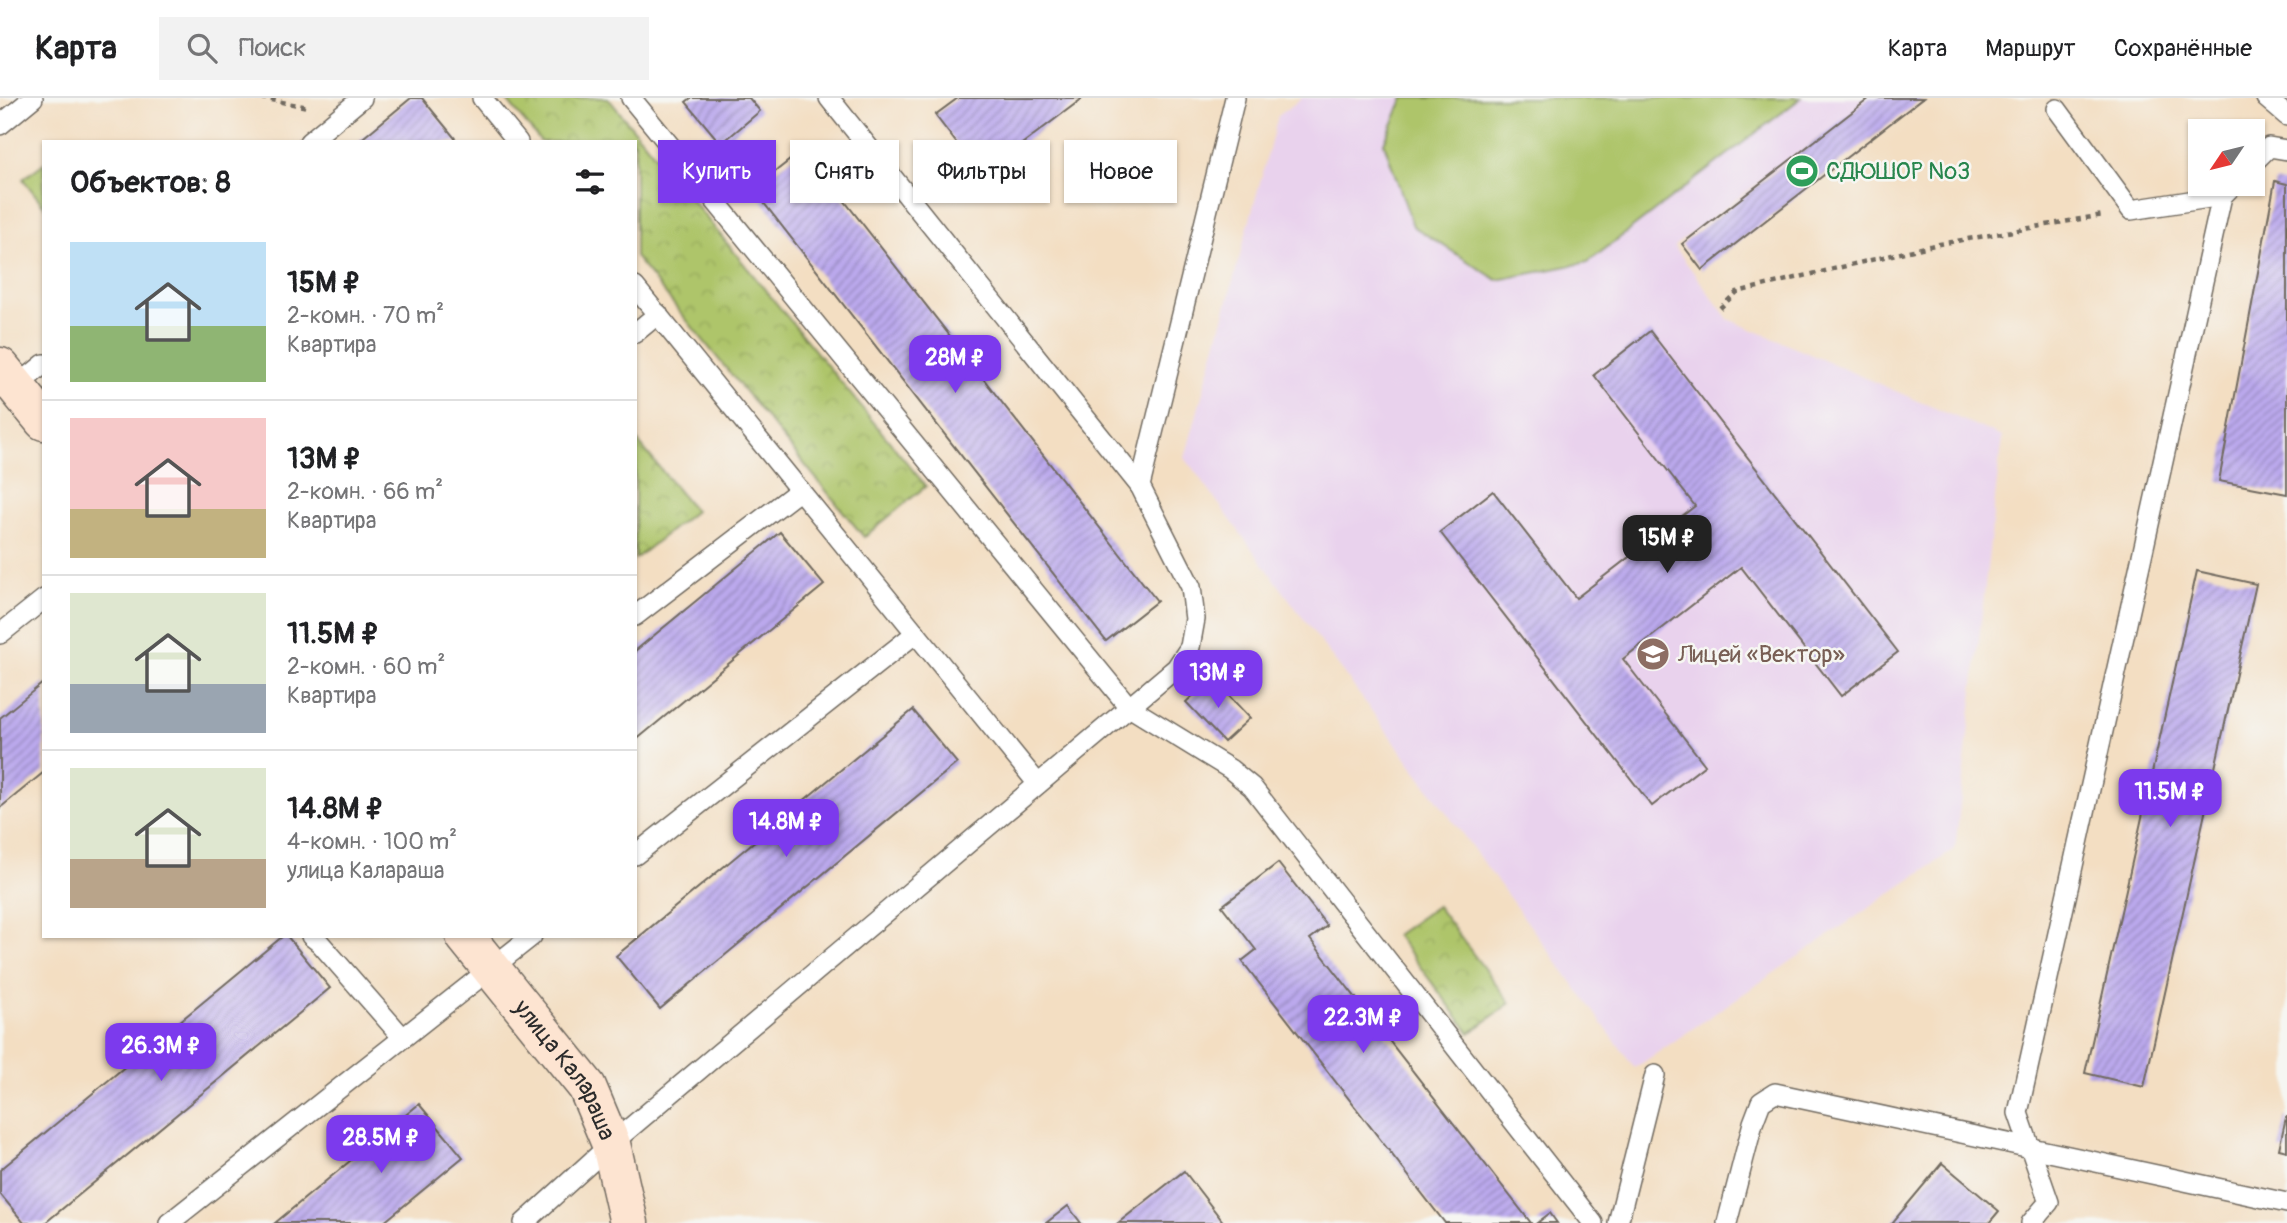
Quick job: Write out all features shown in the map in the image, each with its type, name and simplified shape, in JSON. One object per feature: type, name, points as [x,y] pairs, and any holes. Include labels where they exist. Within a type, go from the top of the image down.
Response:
[{"type":"street","points":[[20,373],[42,417]]},
{"type":"street","name":"улица Калараша","points":[[467,938],[587,1087],[611,1144],[629,1223]]},
{"type":"lane","points":[[0,125],[33,98]]},
{"type":"lane","points":[[311,140],[362,98]]},
{"type":"lane","points":[[482,98],[516,140]]},
{"type":"lane","points":[[631,98],[1129,707],[1230,769],[1252,786],[1593,1223]]},
{"type":"lane","points":[[524,1223],[611,1144],[1177,668],[1190,647],[1195,619],[1191,587],[1140,486],[829,98]]},
{"type":"lane","points":[[1140,486],[1236,98]]},
{"type":"lane","points":[[2266,98],[2287,116]]},
{"type":"lane","points":[[2057,109],[2131,210],[2199,196]]},
{"type":"lane","points":[[2265,150],[2269,146],[2287,150]]},
{"type":"lane","points":[[2031,1223],[2049,1202],[2018,1113],[2227,196]]},
{"type":"lane","points":[[637,289],[1038,784]]},
{"type":"lane","points":[[637,330],[657,314]]},
{"type":"lane","points":[[637,615],[800,490]]},
{"type":"lane","points":[[0,635],[42,601]]},
{"type":"lane","points":[[637,853],[916,634]]},
{"type":"lane","points":[[314,938],[403,1038]]},
{"type":"lane","points":[[169,1223],[529,938]]},
{"type":"lane","points":[[1618,1223],[1655,1075]]},
{"type":"lane","points":[[1727,1223],[1753,1122],[1761,1102],[1775,1093],[2287,1203]]},
{"type":"path","points":[[261,98],[343,114]]},
{"type":"path","points":[[1720,308],[1737,292],[1934,245],[2131,210]]},
{"type":"shaded area","name":"Лицей «Вектор»","points":[[1302,98],[1871,98],[1674,246],[1728,319],[2002,437],[1955,849],[1635,1068],[1185,458],[1278,116]]},
{"type":"green space","points":[[505,98],[608,98],[658,159],[658,203],[694,203],[926,486],[864,537],[637,259],[637,140],[539,140]]},
{"type":"green space","points":[[1404,98],[1801,98],[1588,262],[1497,280],[1413,226],[1384,143]]},
{"type":"green space","points":[[42,165],[42,203],[23,179]]},
{"type":"green space","points":[[637,440],[695,511],[637,557]]},
{"type":"green space","points":[[1437,906],[1510,1003],[1470,1033],[1396,935]]},
{"type":"building","points":[[411,98],[422,98],[456,140],[360,140]]},
{"type":"building","points":[[691,98],[749,98],[760,111],[726,140],[718,140],[686,102]]},
{"type":"building","points":[[958,98],[1083,98],[1027,140],[954,140],[935,115]]},
{"type":"building","name":"СДЮШОР №3","points":[[1870,98],[1923,98],[1702,270],[1682,244]]},
{"type":"building","points":[[790,160],[790,203],[846,203],[1157,601],[1106,641],[764,203],[776,203],[776,171]]},
{"type":"building","points":[[2275,181],[2287,184],[2287,494],[2219,481]]},
{"type":"building","points":[[1650,331],[1898,652],[1841,696],[1741,567],[1623,659],[1705,765],[1652,806],[1440,532],[1493,491],[1576,598],[1695,506],[1594,375]]},
{"type":"building","points":[[780,532],[824,585],[637,739],[637,649]]},
{"type":"building","points":[[2197,571],[2256,584],[2144,1087],[2085,1073]]},
{"type":"building","points":[[1212,678],[1250,718],[1224,742],[1186,702]]},
{"type":"building","points":[[42,684],[42,774],[0,808],[0,718]]},
{"type":"building","points":[[913,710],[957,763],[660,1009],[616,956]]},
{"type":"building","points":[[1278,863],[1327,926],[1310,939],[1531,1223],[1445,1223],[1242,961],[1256,950],[1222,906]]},
{"type":"building","points":[[281,938],[289,938],[330,988],[45,1223],[24,1223],[0,1194],[0,1170]]},
{"type":"building","points":[[419,1104],[463,1157],[383,1223],[275,1223]]},
{"type":"building","points":[[2287,1117],[2287,1151],[2279,1149]]},
{"type":"building","points":[[1942,1163],[1999,1211],[1989,1223],[1892,1223]]},
{"type":"building","points":[[1184,1171],[1224,1223],[1118,1223]]},
{"type":"building","points":[[1068,1206],[1081,1223],[1046,1223]]},
{"type":"building","points":[[1550,1213],[1557,1223],[1537,1223]]},
{"type":"place","name":"СДЮШОР №3","points":[[1802,171]]},
{"type":"place","name":"Лицей «Вектор»","points":[[1653,654]]}]
